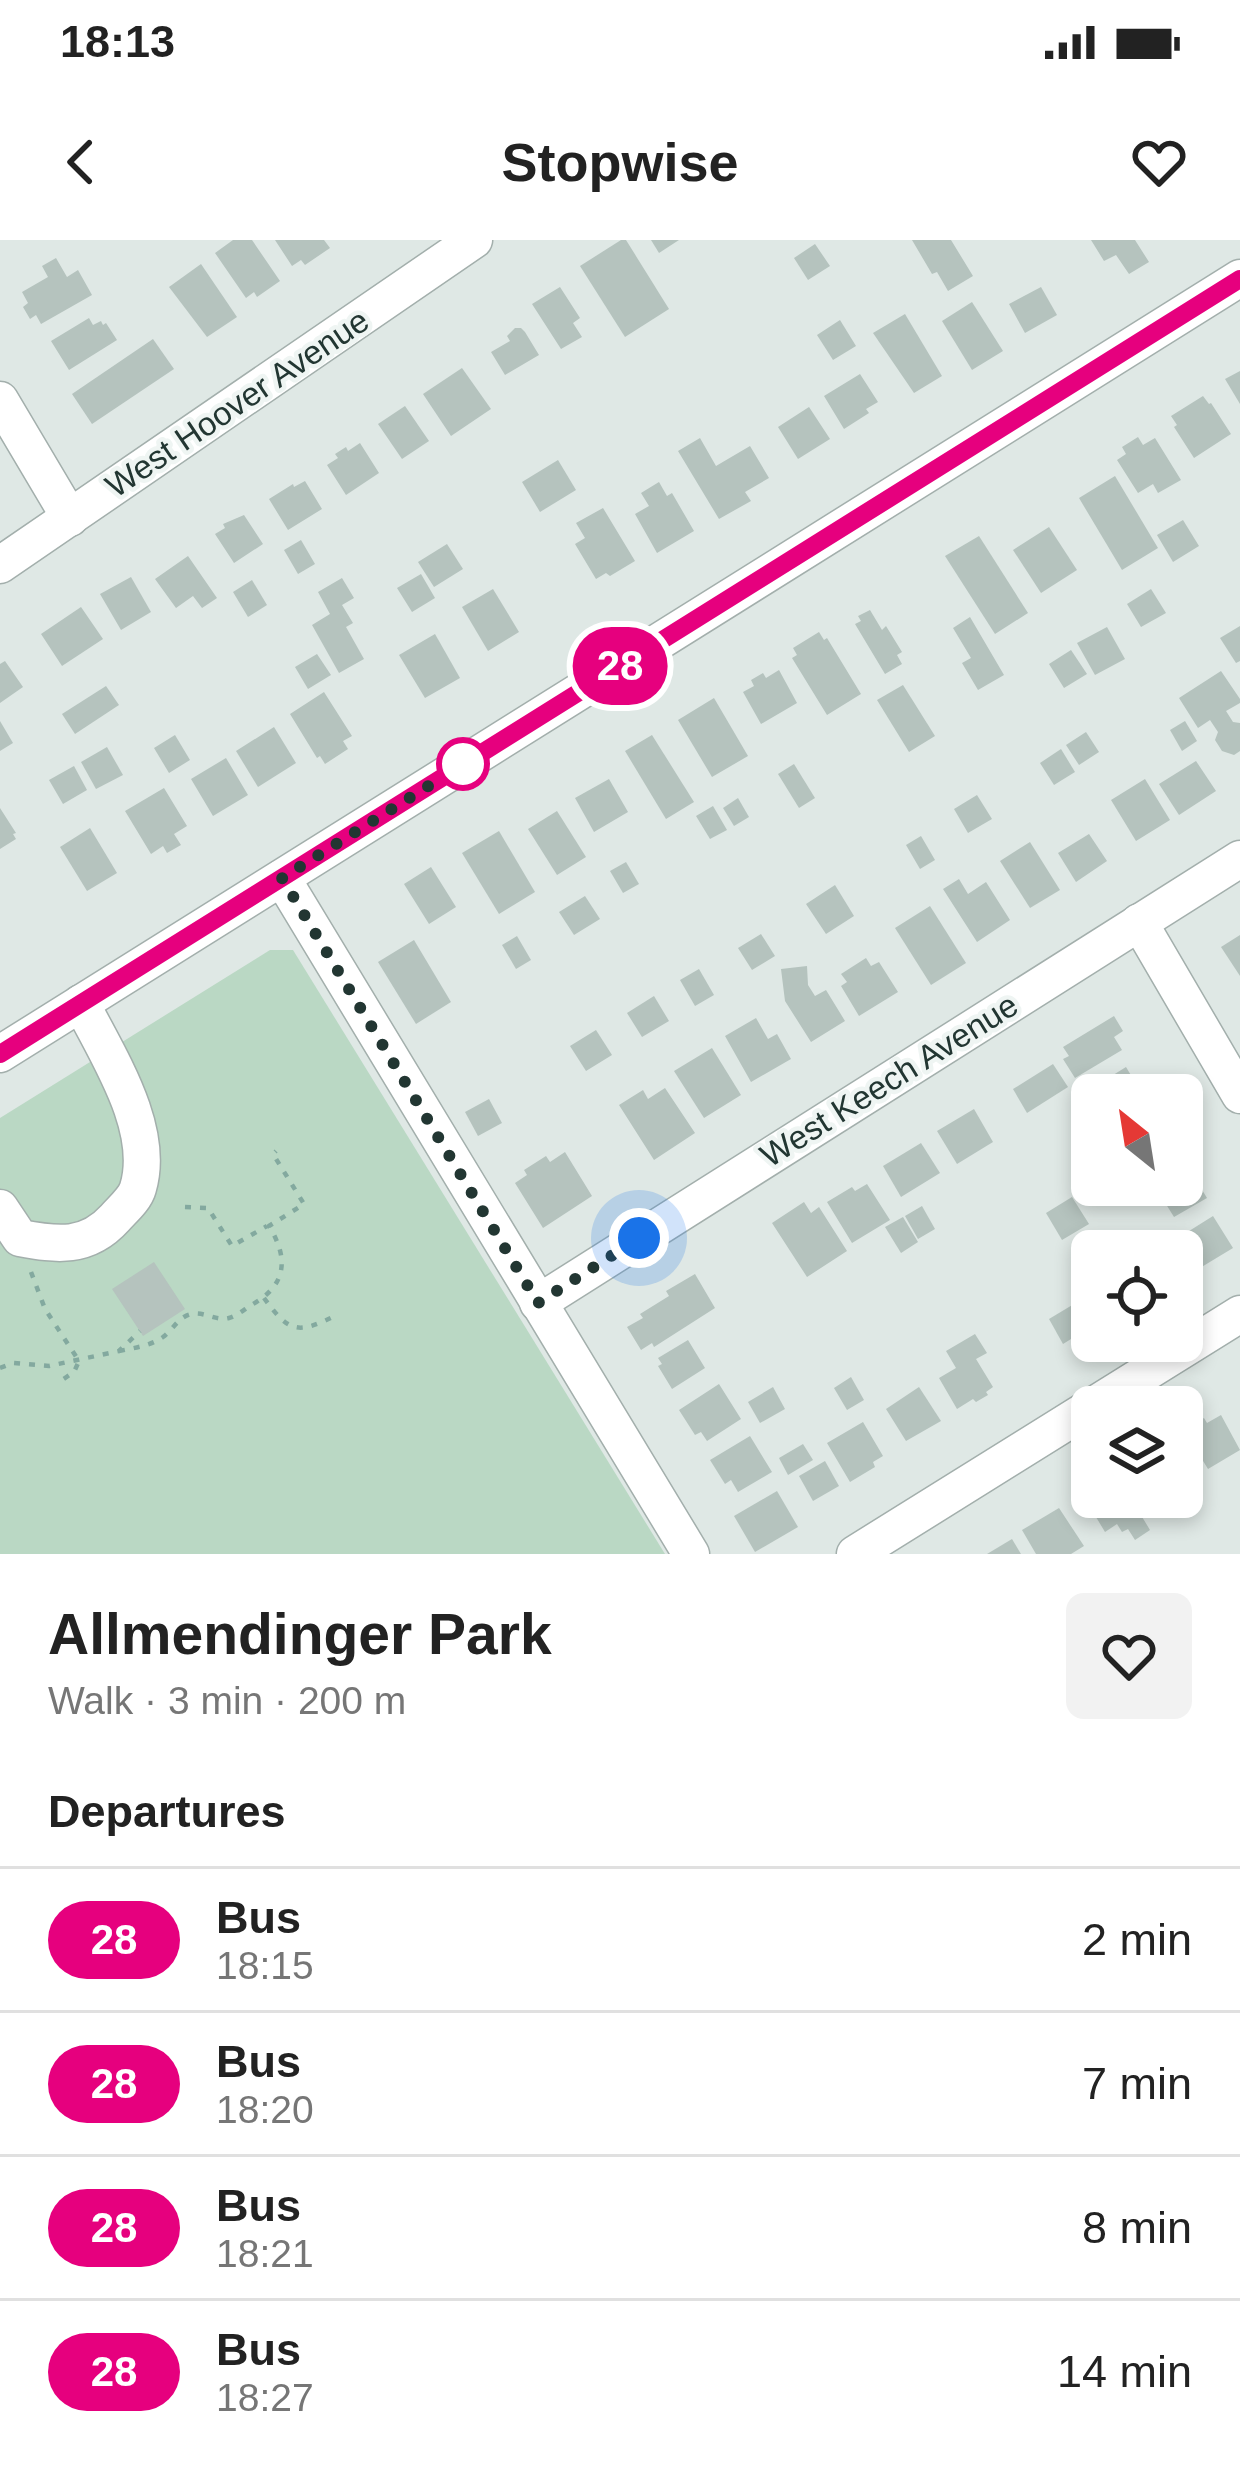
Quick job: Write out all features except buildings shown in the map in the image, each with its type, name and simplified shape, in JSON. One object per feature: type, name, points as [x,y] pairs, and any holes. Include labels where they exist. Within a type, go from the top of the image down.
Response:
[{"type":"street","name":"West Hoover Avenue","points":[[0,565],[474,240]]},
{"type":"street","points":[[0,1054],[1240,278]]},
{"type":"street","points":[[0,400],[70,518]]},
{"type":"street","name":"West Keech Avenue","points":[[538,1303],[1240,859]]},
{"type":"street","points":[[282,878],[691,1554]]},
{"type":"street","points":[[1139,922],[1240,1095]]},
{"type":"street","points":[[10,1223],[61,1246],[104,1231],[138,1192],[142,1150],[129,1100],[81,1003]]},
{"type":"street","points":[[855,1554],[1240,1314]]},
{"type":"path","points":[[208,1208],[232,1246],[304,1204],[275,1151]]},
{"type":"path","points":[[185,1207],[216,1204]]},
{"type":"path","points":[[10,1223],[45,1309],[79,1361]]},
{"type":"path","points":[[0,1368],[14,1363],[49,1366],[151,1344],[186,1316],[204,1312],[230,1318],[264,1298],[279,1282],[283,1256],[269,1226]]},
{"type":"path","points":[[264,1298],[280,1320],[297,1330],[337,1315]]},
{"type":"path","points":[[119,1351],[140,1330]]},
{"type":"path","points":[[59,1382],[74,1372],[79,1361]]},
{"type":"green space","points":[[270,950],[293,950],[665,1554],[0,1554],[0,1118]]},
{"type":"bus line","name":"28","points":[[0,1054],[1240,279]]},
{"type":"route","points":[[463,764],[473,758],[282,878],[538,1303],[639,1238]]}]
